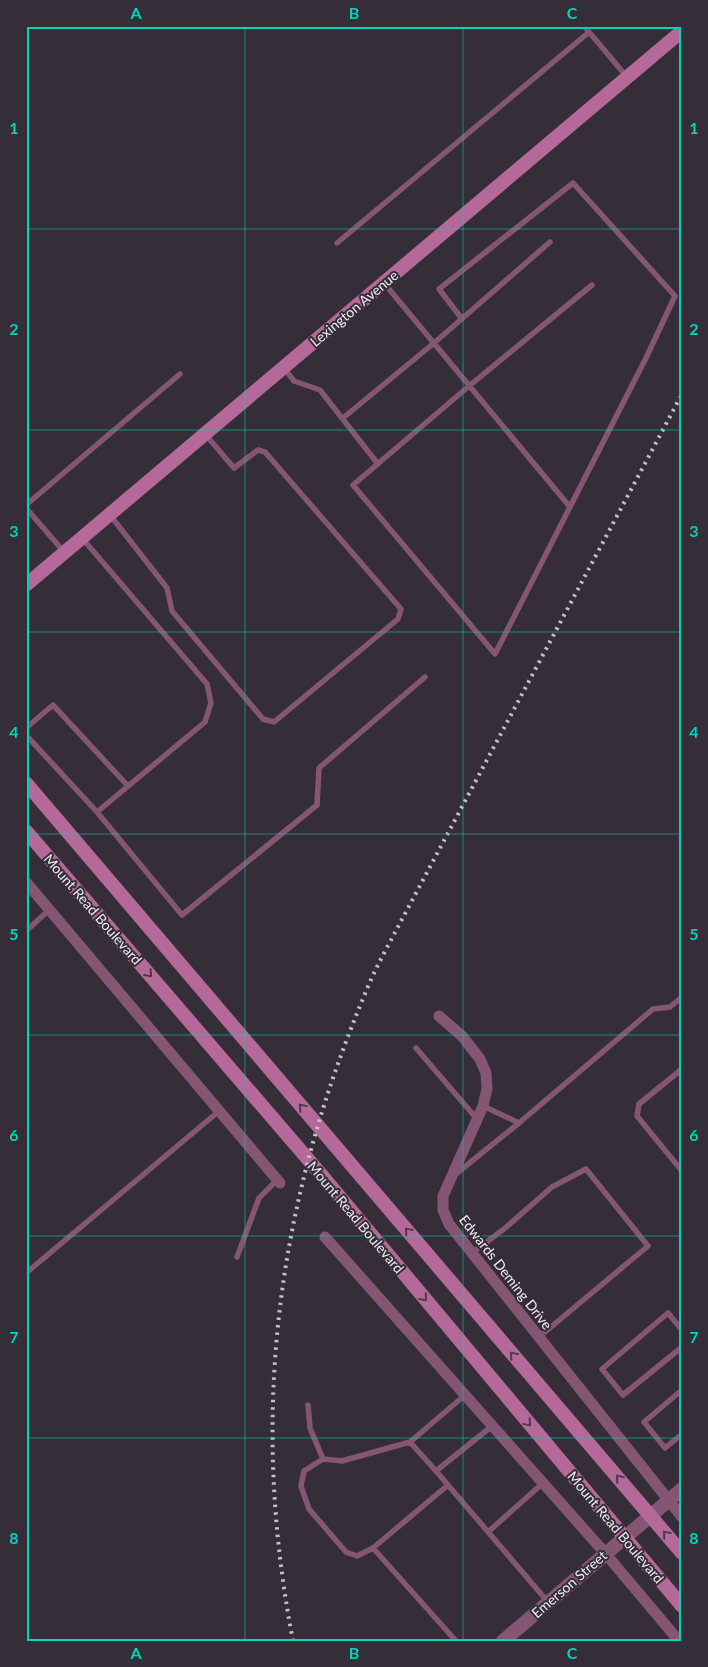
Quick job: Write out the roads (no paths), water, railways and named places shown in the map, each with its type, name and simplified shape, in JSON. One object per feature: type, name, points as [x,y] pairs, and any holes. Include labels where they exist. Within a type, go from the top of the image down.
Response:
[{"type":"main road","name":"Lexington Avenue","points":[[26,585],[682,32]]},
{"type":"main road","points":[[26,783],[682,1553]]},
{"type":"main road","name":"Mount Read Boulevard","points":[[26,831],[319,1172],[682,1606]]},
{"type":"street","points":[[26,882],[278,1181]]},
{"type":"street","name":"Edwards Deming Drive","points":[[438,1016],[462,1036],[480,1059],[486,1073],[487,1088],[477,1119],[443,1196],[443,1210],[449,1224],[668,1500]]},
{"type":"street","name":"Mount Read Boulevard","points":[[325,1237],[544,1483],[679,1641]]},
{"type":"street","name":"Emerson Street","points":[[503,1641],[682,1489]]},
{"type":"street","points":[[668,1500],[682,1517]]},
{"type":"lane","points":[[584,26],[627,77]]},
{"type":"lane","points":[[337,244],[588,32]]},
{"type":"lane","points":[[462,319],[439,289],[573,183],[675,296],[495,654],[353,485],[592,285]]},
{"type":"lane","points":[[342,418],[434,343],[550,242]]},
{"type":"lane","points":[[384,283],[570,507]]},
{"type":"lane","points":[[284,368],[294,381],[320,390],[378,464]]},
{"type":"lane","points":[[65,553],[26,506],[180,374]]},
{"type":"lane","points":[[110,515],[168,588],[172,611],[263,718],[274,722],[398,619],[400,609],[265,452],[258,450],[234,468],[205,434]]},
{"type":"lane","points":[[82,538],[207,684],[211,703],[205,722],[97,812]]},
{"type":"lane","points":[[26,735],[97,812],[182,915],[317,805],[320,768],[425,677]]},
{"type":"lane","points":[[26,728],[53,704],[128,786]]},
{"type":"lane","points":[[26,931],[49,910]]},
{"type":"lane","points":[[449,1179],[519,1123],[654,1009],[670,1007],[682,997]]},
{"type":"lane","points":[[416,1048],[477,1119]]},
{"type":"lane","points":[[682,1069],[639,1104],[637,1116],[682,1171]]},
{"type":"lane","points":[[482,1106],[519,1123]]},
{"type":"lane","points":[[26,1273],[220,1111]]},
{"type":"lane","points":[[472,1253],[504,1229],[552,1187],[586,1169],[648,1246],[538,1338]]},
{"type":"lane","points":[[237,1257],[259,1198],[278,1181]]},
{"type":"lane","points":[[682,1330],[668,1313],[602,1370],[623,1395],[682,1347]]},
{"type":"lane","points":[[682,1390],[644,1422],[665,1448],[682,1434]]},
{"type":"lane","points":[[448,1485],[373,1548],[357,1556],[346,1552],[309,1509],[301,1486],[304,1471],[322,1459],[342,1461],[410,1442],[466,1395]]},
{"type":"lane","points":[[308,1405],[310,1428],[322,1459]]},
{"type":"lane","points":[[436,1471],[492,1426]]},
{"type":"lane","points":[[410,1442],[548,1602]]},
{"type":"lane","points":[[488,1532],[544,1483]]},
{"type":"lane","points":[[373,1548],[456,1641]]},
{"type":"railway","points":[[293,1641],[280,1556],[273,1473],[273,1391],[280,1309],[292,1229],[311,1149],[336,1069],[374,973],[682,394]]}]
